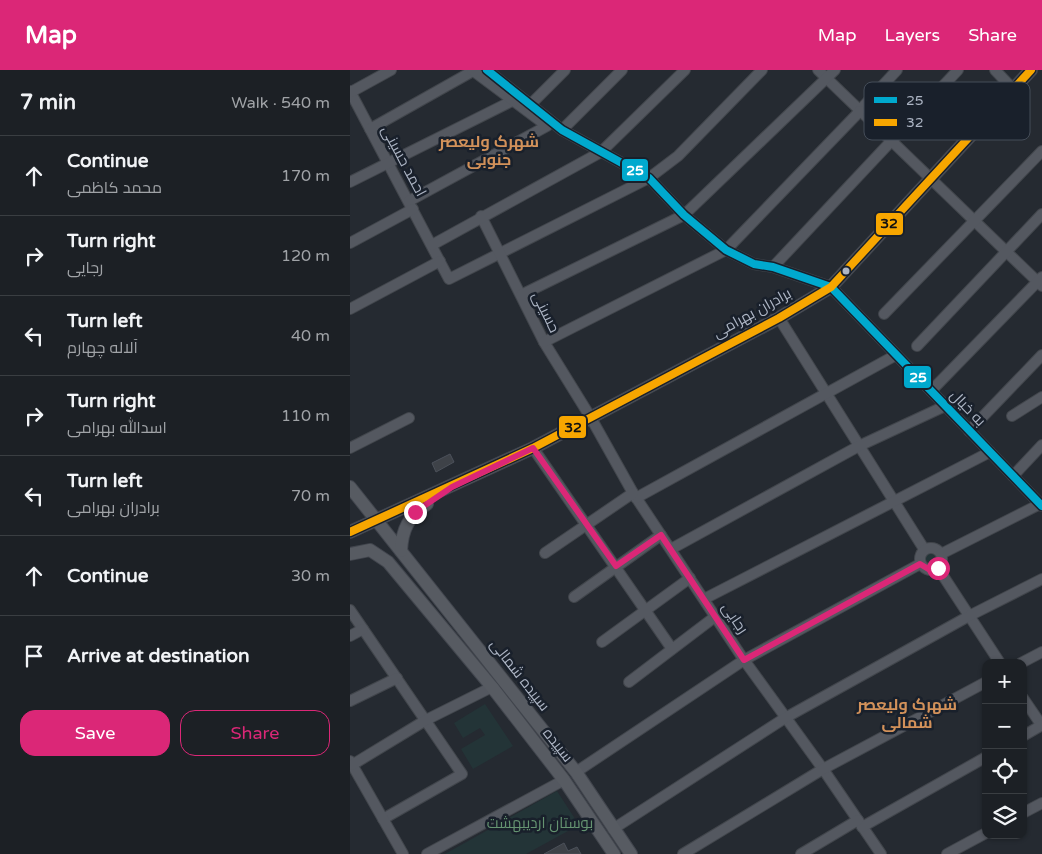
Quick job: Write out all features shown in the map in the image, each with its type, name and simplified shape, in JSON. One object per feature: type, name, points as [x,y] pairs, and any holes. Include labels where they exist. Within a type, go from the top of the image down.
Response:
[{"type":"main road","name":"برادران بهرامی","points":[[1019,82],[1030,70]]},
{"type":"main road","name":"برادران بهرامی","points":[[452,487],[591,418],[779,318],[831,287],[967,140]]},
{"type":"main road","name":"سپیده شمالی","points":[[350,487],[576,772],[631,854]]},
{"type":"main road","points":[[350,532],[452,487]]},
{"type":"main road","points":[[401,551],[401,538],[406,524],[415,512],[452,487]]},
{"type":"main road","name":"سپیده","points":[[350,554],[370,550],[388,562],[492,686],[564,780],[614,854]]},
{"type":"main road","points":[[471,661],[482,652]]},
{"type":"main road","points":[[530,736],[541,728]]},
{"type":"street","points":[[350,91],[391,70]]},
{"type":"street","points":[[487,70],[562,130],[649,178],[684,215],[726,250],[754,264],[773,267],[831,287]]},
{"type":"street","points":[[530,105],[565,70]]},
{"type":"street","points":[[562,130],[622,70]]},
{"type":"street","points":[[432,246],[481,216],[601,152],[685,70]]},
{"type":"street","points":[[500,253],[649,178],[678,156],[762,70]]},
{"type":"street","points":[[818,70],[864,114]]},
{"type":"street","points":[[521,295],[684,215],[835,70]]},
{"type":"street","points":[[887,82],[898,70]]},
{"type":"street","points":[[946,82],[958,70]]},
{"type":"street","points":[[995,70],[1006,82]]},
{"type":"street","points":[[350,243],[411,205],[547,126],[473,71],[370,130]]},
{"type":"street","name":"احمد حسینی","points":[[350,91],[449,279],[500,253]]},
{"type":"street","points":[[350,182],[388,161],[512,101]]},
{"type":"street","points":[[544,342],[726,250],[864,106]]},
{"type":"street","points":[[773,267],[890,140],[1005,251],[1040,281],[931,392]]},
{"type":"street","points":[[884,314],[973,220],[1042,151]]},
{"type":"street","points":[[917,346],[1042,214]]},
{"type":"street","name":"حسینی","points":[[481,216],[544,342],[591,418]]},
{"type":"street","points":[[350,309],[440,261]]},
{"type":"street","name":"به خیال","points":[[831,287],[1041,505]]},
{"type":"street","points":[[779,318],[924,549]]},
{"type":"street","points":[[545,553],[587,524],[635,495],[827,394],[896,355]]},
{"type":"street","points":[[969,431],[1042,355]]},
{"type":"street","points":[[1012,416],[1042,397]]},
{"type":"street","points":[[671,550],[859,446],[945,406]]},
{"type":"street","points":[[350,448],[409,418]]},
{"type":"street","name":"رجایی","points":[[591,418],[635,495],[661,535],[744,660],[823,769],[880,854]]},
{"type":"street","points":[[1012,476],[1042,445]]},
{"type":"street","points":[[533,448],[672,649]]},
{"type":"street","points":[[704,599],[990,452]]},
{"type":"street","points":[[941,554],[1041,505]]},
{"type":"street","points":[[574,597],[661,535]]},
{"type":"street","points":[[932,547],[941,554],[942,562],[938,568],[930,570],[920,564],[920,554],[924,549],[932,547]]},
{"type":"street","points":[[576,772],[744,660],[920,564]]},
{"type":"street","points":[[938,568],[997,659]]},
{"type":"street","points":[[602,642],[690,578]]},
{"type":"street","points":[[613,829],[785,718],[969,616],[1042,580]]},
{"type":"street","points":[[350,610],[462,774],[383,819]]},
{"type":"street","points":[[629,682],[716,616]]},
{"type":"street","points":[[350,636],[363,629]]},
{"type":"street","points":[[1027,660],[1042,652]]},
{"type":"street","points":[[350,702],[397,678]]},
{"type":"street","points":[[683,854],[823,769],[982,684]]},
{"type":"street","points":[[403,854],[351,763],[426,720],[492,686]]},
{"type":"street","points":[[1027,704],[1042,725],[1027,734]]},
{"type":"street","points":[[801,854],[982,759]]},
{"type":"street","points":[[427,854],[564,780]]},
{"type":"street","points":[[1027,811],[1042,803]]},
{"type":"street","points":[[948,854],[982,835]]},
{"type":"green space","points":[[930,549],[937,552],[940,559],[937,566],[930,569],[923,566],[920,559],[923,552]]},
{"type":"green space","points":[[485,704],[513,746],[473,769],[461,749],[485,735],[480,728],[463,738],[454,723]]},
{"type":"green space","name":"بوستان اردیبهشت","points":[[557,791],[579,825],[526,854],[445,854]]},
{"type":"building","points":[[450,454],[454,462],[436,472],[432,463]]},
{"type":"building","points":[[564,843],[568,851],[577,847],[581,854],[544,854]]},
{"type":"transit line","name":"25","points":[[487,70],[562,130],[649,178],[684,215],[726,250],[754,264],[773,267],[831,287],[1042,506]]},
{"type":"transit line","name":"32","points":[[1020,82],[1031,70]]},
{"type":"transit line","name":"32","points":[[350,532],[533,448],[779,318],[831,287],[966,140]]},
{"type":"district","name":"شهرک ولیعصر جنوبی","points":[[489,150]]},
{"type":"district","name":"شهرک ولیعصر شمالی","points":[[907,713]]},
{"type":"route","points":[[415,512],[452,487],[533,448],[616,566],[661,535],[744,660],[920,564],[922,567],[930,570],[938,568]]}]
